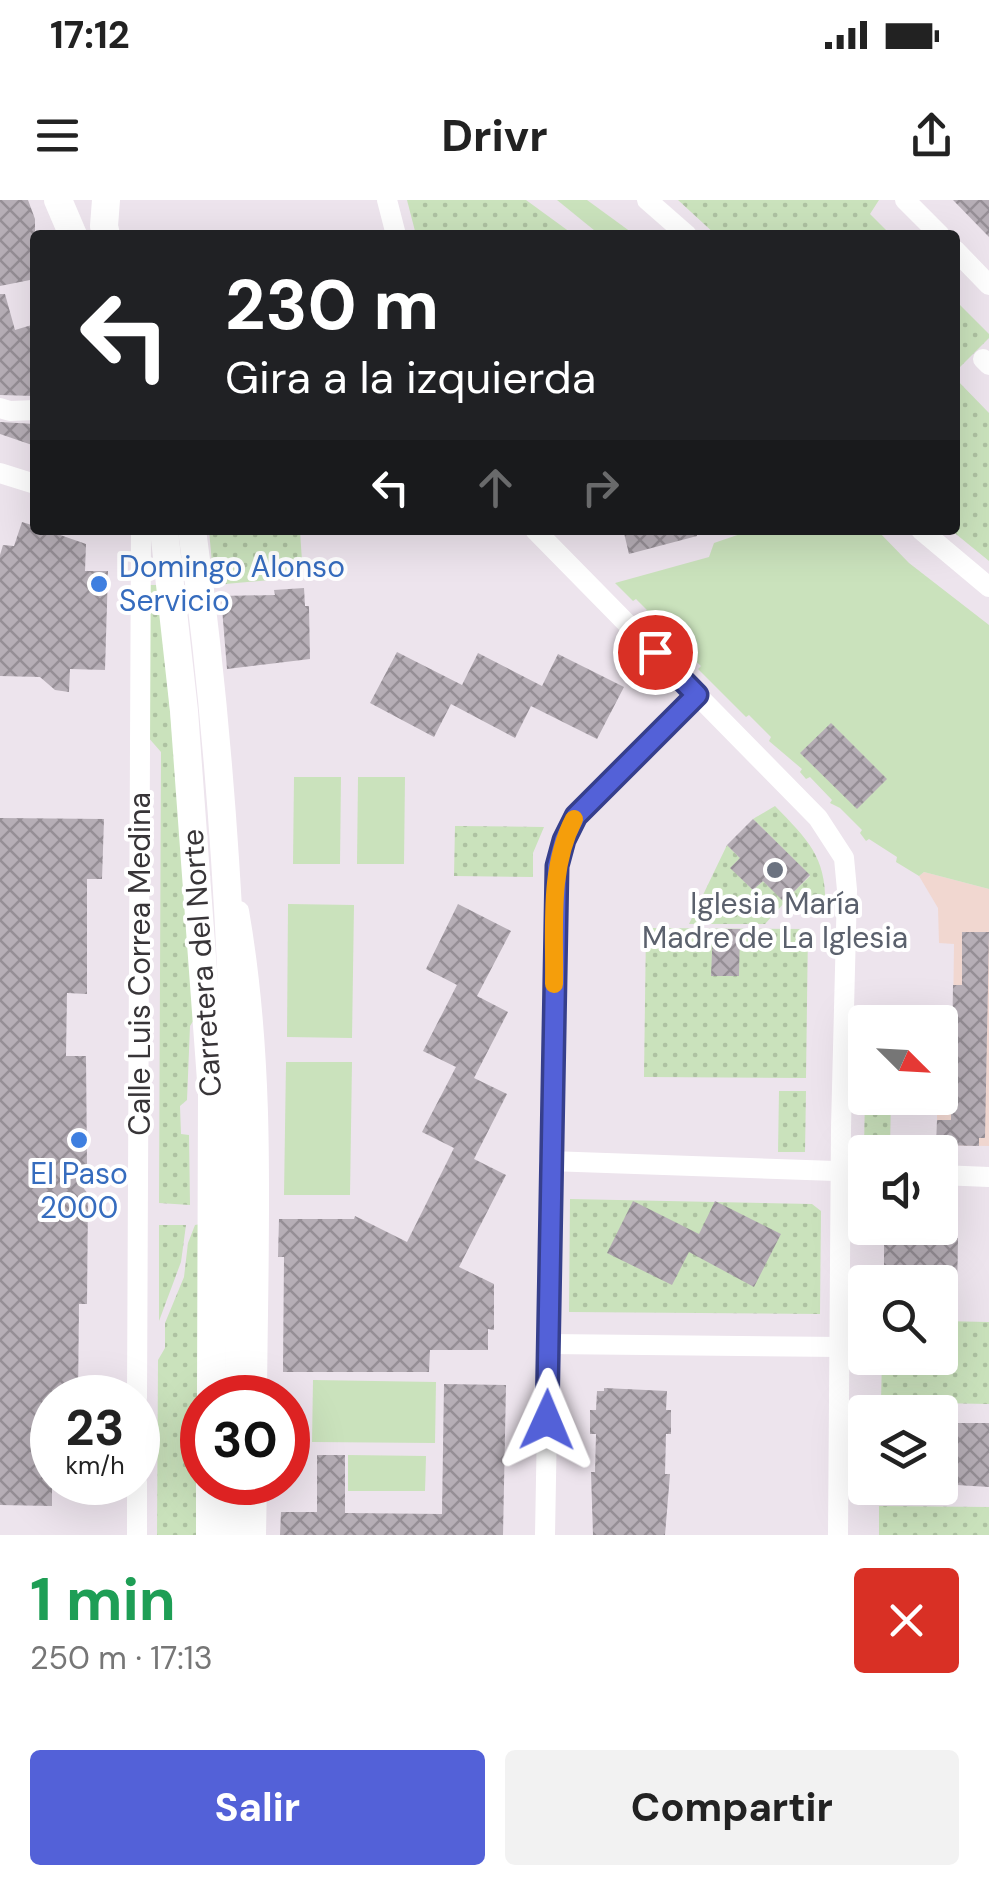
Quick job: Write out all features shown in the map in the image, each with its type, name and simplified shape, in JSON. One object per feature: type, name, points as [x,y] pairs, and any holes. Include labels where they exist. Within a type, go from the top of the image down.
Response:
[{"type":"street","points":[[58,200],[71,230]]},
{"type":"street","points":[[105,230],[106,200]]},
{"type":"street","points":[[387,200],[395,230]]},
{"type":"street","points":[[647,200],[680,230]]},
{"type":"street","points":[[905,200],[935,230]]},
{"type":"street","points":[[960,255],[989,285]]},
{"type":"street","points":[[0,408],[30,410]]},
{"type":"street","points":[[0,473],[30,482]]},
{"type":"street","name":"Calle Luis Correa Medina","points":[[138,1375],[141,535]]},
{"type":"street","name":"Carretera del Norte","points":[[165,535],[184,711],[212,1094],[211,1375]]},
{"type":"street","name":"Carretera del Norte","points":[[193,535],[220,800],[234,1020],[240,1214],[239,1375]]},
{"type":"street","points":[[540,535],[818,818],[844,858],[847,890],[838,1535]]},
{"type":"street","points":[[927,535],[989,587]]},
{"type":"street","points":[[544,1535],[557,866],[576,816],[697,695]]},
{"type":"street","name":"Carretera del Norte","points":[[220,800],[250,974],[256,1058],[257,1375]]},
{"type":"street","points":[[549,1162],[848,1172]]},
{"type":"street","points":[[958,1176],[989,1177]]},
{"type":"street","points":[[549,1344],[841,1347]]},
{"type":"street","points":[[137,1505],[137,1535]]},
{"type":"street","points":[[210,1505],[210,1535]]},
{"type":"street","points":[[238,1505],[238,1535]]},
{"type":"street","points":[[256,1535],[257,1505]]},
{"type":"shaded area","points":[[924,872],[989,889],[989,1146],[958,1145],[958,1135],[937,1135],[937,1115],[958,1115],[954,944],[939,943],[938,908],[919,876]]},
{"type":"green space","points":[[407,200],[526,200],[567,230],[415,230]]},
{"type":"green space","points":[[557,200],[587,200],[628,230],[594,230]]},
{"type":"green space","points":[[678,200],[879,200],[870,214],[886,230],[711,230]]},
{"type":"green space","points":[[960,305],[989,334],[960,367]]},
{"type":"green space","points":[[960,383],[989,413],[989,561],[957,535]]},
{"type":"green space","points":[[209,535],[300,535],[303,577],[214,585]]},
{"type":"green space","points":[[737,535],[882,535],[909,563],[989,625],[989,889],[924,872],[919,876],[896,862],[897,857],[869,839],[866,841],[862,830],[830,803],[832,800],[810,777],[806,779],[802,769],[769,741],[771,737],[698,669],[701,666],[681,651],[683,648],[654,618],[644,613],[647,610],[636,599],[633,601],[615,583],[709,557],[714,543]]},
{"type":"green space","points":[[148,585],[159,585],[197,1015],[190,1026],[187,1100],[180,1106],[181,1134],[189,1135],[190,1205],[159,1203],[161,752],[147,736]]},
{"type":"green space","points":[[294,777],[341,777],[340,864],[293,864]]},
{"type":"green space","points":[[358,777],[405,777],[404,864],[357,864]]},
{"type":"green space","points":[[775,806],[815,853],[824,879],[825,914],[809,914],[785,902],[765,924],[689,924],[727,845],[740,858],[731,868],[753,890],[763,881],[784,901],[810,876],[753,819]]},
{"type":"green space","points":[[455,826],[544,827],[533,853],[533,877],[454,876]]},
{"type":"green space","points":[[288,904],[354,905],[352,1038],[287,1037]]},
{"type":"green space","points":[[646,928],[808,929],[806,1078],[644,1077]]},
{"type":"green space","points":[[286,1062],[352,1062],[350,1195],[284,1195]]},
{"type":"green space","points":[[779,1091],[806,1091],[805,1152],[778,1152]]},
{"type":"green space","points":[[865,1115],[891,1115],[890,1135],[864,1135]]},
{"type":"green space","points":[[570,1199],[812,1204],[821,1211],[820,1314],[569,1312]]},
{"type":"green space","points":[[201,1224],[201,1375],[180,1375],[180,1505],[200,1505],[200,1535],[157,1535],[158,1360],[165,1348],[165,1323],[184,1277],[188,1243],[195,1225]]},
{"type":"green space","points":[[159,1225],[186,1225],[181,1262],[159,1321]]},
{"type":"green space","points":[[958,1321],[989,1322],[989,1404],[958,1403],[958,1395],[881,1395],[882,1375],[958,1375]]},
{"type":"green space","points":[[313,1380],[436,1382],[435,1443],[312,1442]]},
{"type":"green space","points":[[348,1455],[426,1456],[425,1491],[348,1491]]},
{"type":"green space","points":[[879,1506],[989,1507],[989,1535],[879,1535]]},
{"type":"building","points":[[0,200],[28,200],[35,219],[35,230],[30,230],[30,280],[0,286]]},
{"type":"building","points":[[953,200],[989,200],[989,237]]},
{"type":"building","points":[[0,294],[5,294],[15,330],[30,326],[30,396],[0,395]]},
{"type":"building","points":[[0,422],[30,424],[30,444],[0,434]]},
{"type":"building","points":[[22,522],[30,524],[30,535],[60,535],[86,544],[85,571],[108,571],[105,670],[70,669],[69,692],[55,690],[40,677],[0,676],[0,555],[3,545],[14,546]]},
{"type":"building","points":[[624,535],[697,535],[697,536],[629,554]]},
{"type":"building","points":[[304,588],[305,606],[309,606],[310,659],[227,669],[221,596],[275,595],[274,590]]},
{"type":"building","points":[[397,652],[462,685],[478,653],[542,686],[558,654],[624,687],[597,739],[531,706],[515,738],[451,704],[434,737],[370,703]]},
{"type":"building","points":[[831,723],[887,779],[857,809],[800,753]]},
{"type":"building","points":[[0,818],[104,819],[102,879],[87,879],[87,994],[67,993],[66,1056],[86,1056],[87,1165],[66,1165],[88,1194],[87,1304],[79,1304],[78,1375],[30,1375],[30,1505],[52,1506],[0,1505]]},
{"type":"building","points":[[753,819],[810,875],[784,902],[763,881],[753,890],[730,868],[740,858],[727,845]]},
{"type":"building","points":[[458,904],[511,931],[477,996],[508,1012],[474,1078],[507,1094],[474,1159],[506,1175],[459,1267],[494,1284],[494,1330],[488,1329],[488,1350],[430,1350],[429,1372],[283,1372],[284,1257],[278,1257],[279,1219],[355,1216],[407,1242],[454,1148],[422,1132],[456,1067],[423,1051],[457,985],[426,969]]},
{"type":"building","points":[[713,929],[740,929],[739,976],[711,976]]},
{"type":"building","points":[[962,932],[989,932],[985,1138],[979,1138],[979,1146],[958,1146],[958,1135],[936,1135],[937,1120],[951,1120],[951,1115],[958,1115],[958,1005],[953,1005],[953,985],[962,985]]},
{"type":"building","points":[[633,1201],[699,1234],[715,1201],[781,1234],[754,1287],[689,1252],[672,1285],[607,1253]]},
{"type":"building","points":[[884,1245],[958,1245],[958,1265],[884,1265]]},
{"type":"building","points":[[444,1384],[506,1385],[503,1535],[280,1535],[281,1512],[317,1512],[317,1455],[345,1455],[345,1513],[442,1514]]},
{"type":"building","points":[[597,1391],[667,1391],[671,1434],[666,1434],[665,1474],[670,1474],[665,1535],[593,1535],[591,1472],[595,1472],[596,1434],[590,1434],[590,1410],[596,1410]]},
{"type":"building","points":[[958,1423],[989,1423],[989,1487],[958,1485]]},
{"type":"slow traffic","points":[[554,984],[557,866],[574,819]]},
{"type":"place","name":"Domingo Alonso Servicio","points":[[99,584]]},
{"type":"place","name":"Iglesia María Madre de La Iglesia","points":[[775,870]]},
{"type":"place","name":"El Paso 2000","points":[[79,1140]]},
{"type":"route","points":[[547,1420],[557,866],[576,816],[697,695],[655,652]]}]
